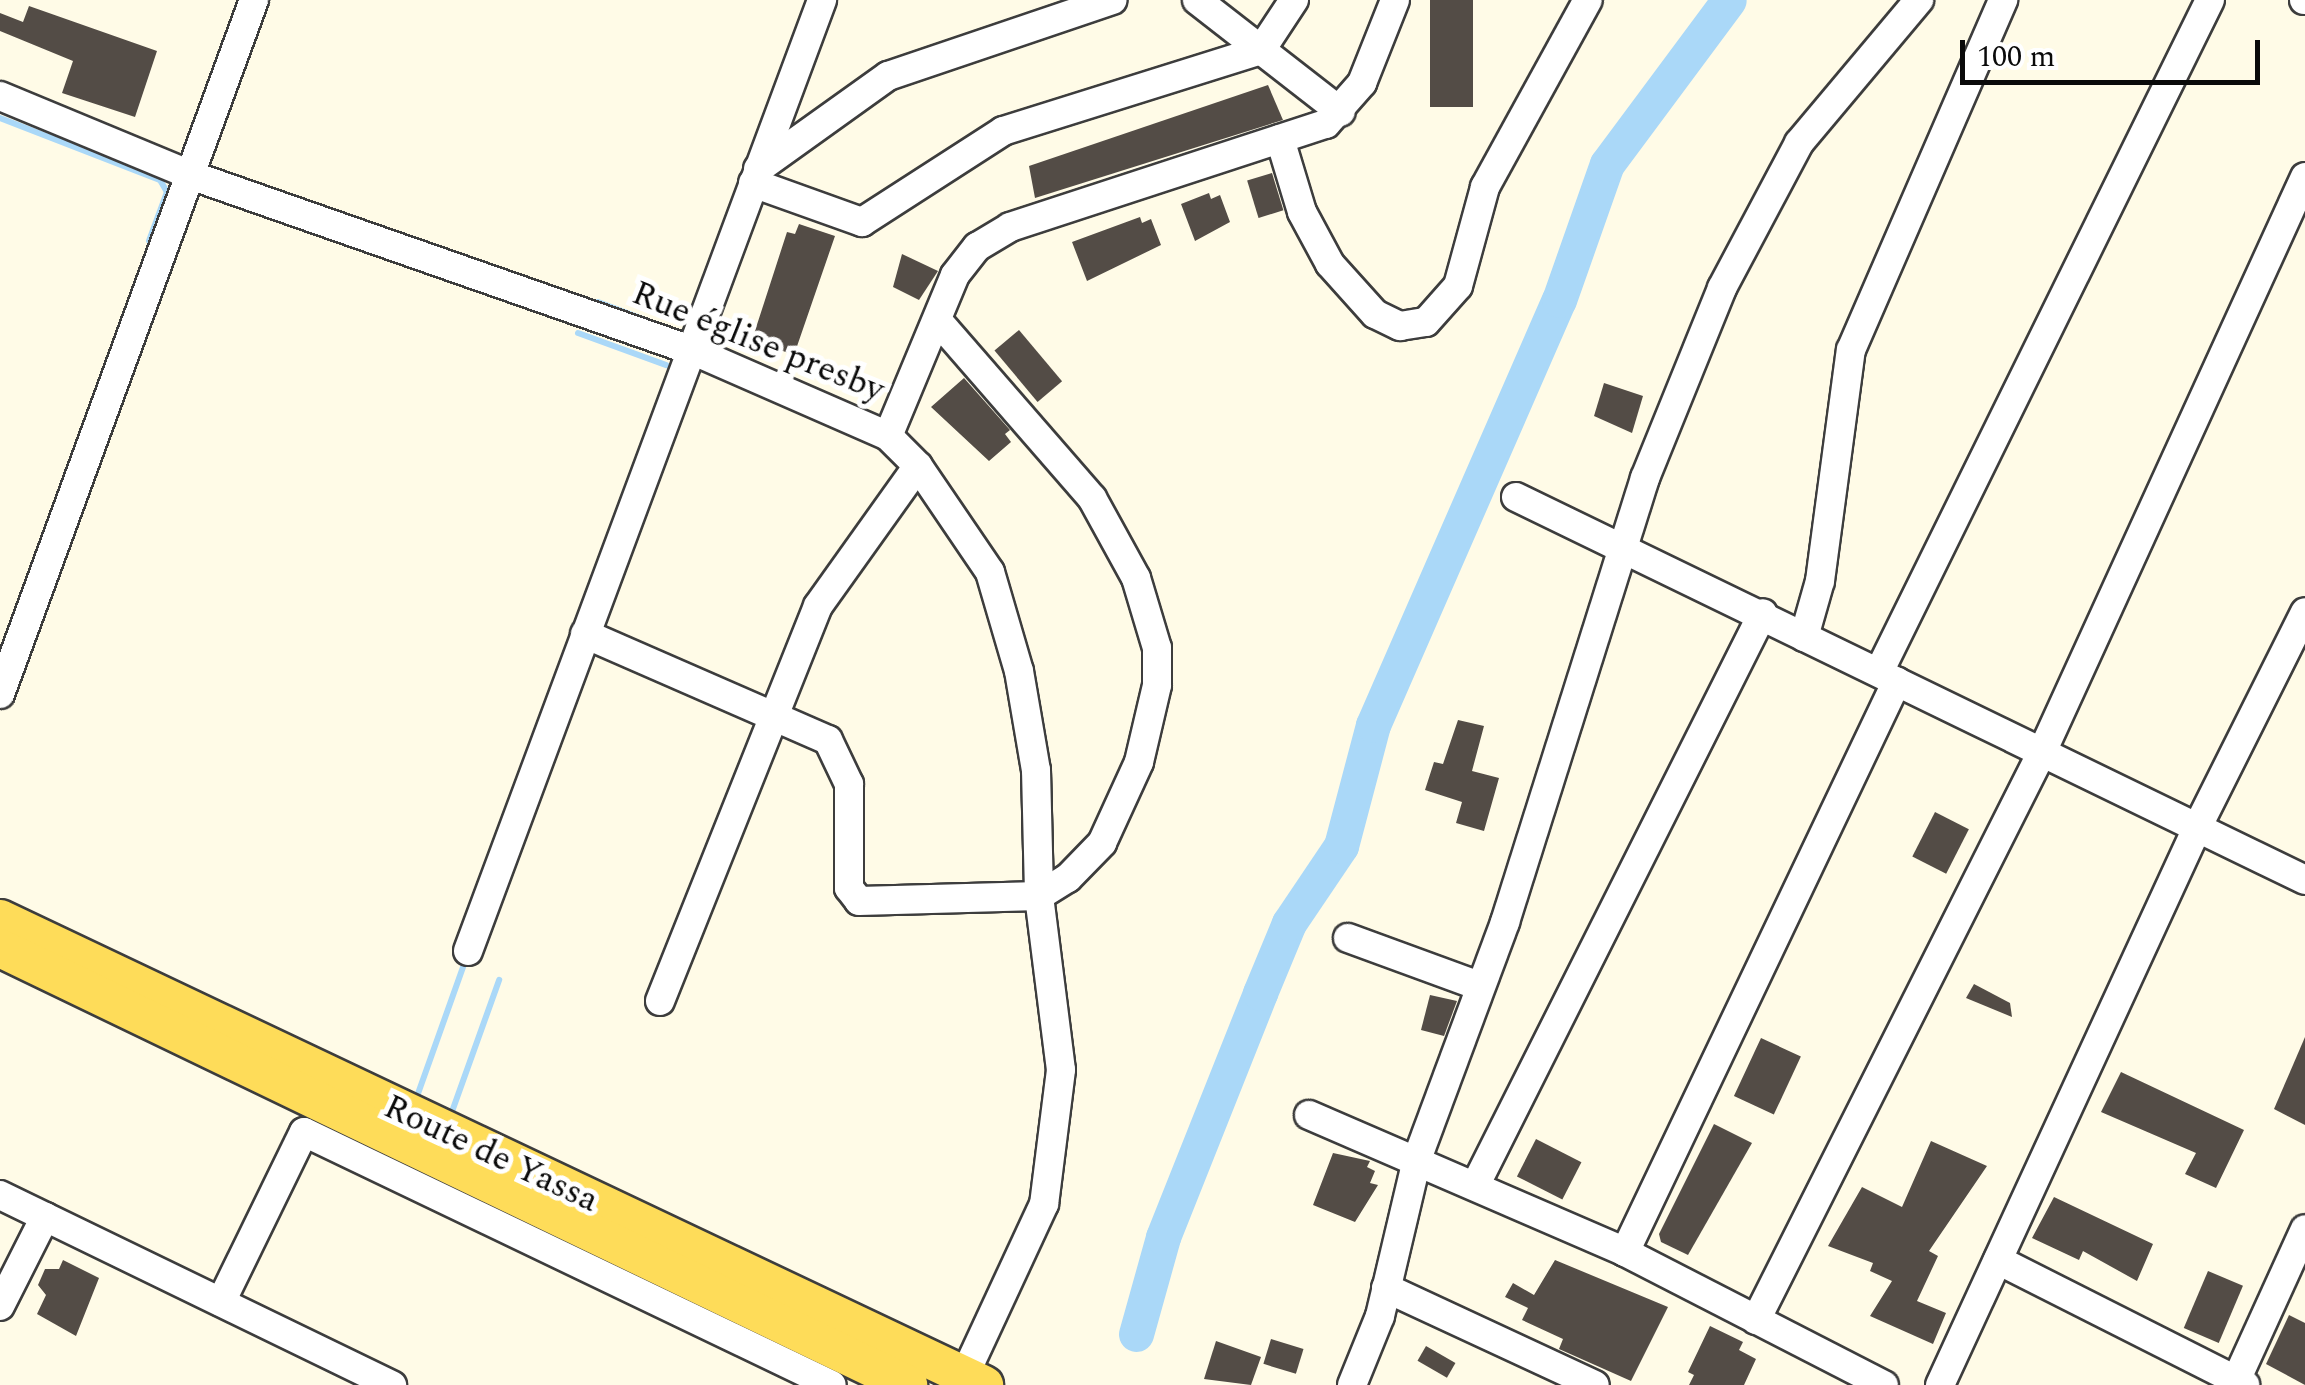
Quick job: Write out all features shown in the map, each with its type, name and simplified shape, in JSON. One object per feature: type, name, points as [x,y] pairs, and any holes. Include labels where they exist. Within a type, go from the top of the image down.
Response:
[{"type":"main road","name":"Route de Yassa","points":[[0,919],[908,1385]]},
{"type":"main road","name":"Route de Yassa","points":[[0,948],[971,1382]]},
{"type":"street","points":[[0,694],[193,176],[254,0]]},
{"type":"street","points":[[468,952],[585,634],[696,352],[755,177],[822,0]]},
{"type":"street","points":[[755,177],[888,76],[1112,0]]},
{"type":"street","points":[[1197,0],[1341,112]]},
{"type":"street","points":[[755,177],[862,222],[1002,132],[1262,50],[1294,0]]},
{"type":"street","points":[[888,436],[940,323],[955,274],[976,248],[1010,227],[1280,139],[1341,112],[1362,84],[1396,0]]},
{"type":"street","points":[[1280,139],[1302,212],[1330,264],[1375,314],[1400,326],[1426,322],[1458,286],[1485,186],[1588,0]]},
{"type":"street","points":[[1352,1385],[1386,1288],[1417,1159],[1480,986],[1645,478],[1722,288],[1799,143],[1919,0]]},
{"type":"street","points":[[1804,637],[1820,582],[1851,350],[2004,0]]},
{"type":"street","points":[[1625,1252],[1888,676],[2210,0]]},
{"type":"street","name":"Rue église presby","points":[[0,96],[193,176],[696,352],[888,436],[918,466],[990,572],[1019,671],[1036,770],[1038,896],[1061,1070],[1044,1204],[971,1382]]},
{"type":"street","points":[[1756,1320],[2043,750],[2305,177]]},
{"type":"street","points":[[585,634],[776,712],[828,740],[842,758],[849,784],[849,888],[859,900],[1038,896],[1068,878],[1102,843],[1138,762],[1158,685],[1156,648],[1136,578],[1092,498],[940,323]]},
{"type":"street","points":[[660,1001],[826,593],[918,466]]},
{"type":"street","points":[[1516,497],[1764,613],[1804,637],[2305,880]]},
{"type":"street","points":[[1940,1385],[2198,826],[2305,612]]},
{"type":"street","points":[[1475,1186],[1764,613]]},
{"type":"street","points":[[1348,938],[1480,986]]},
{"type":"street","points":[[1309,1115],[1625,1252],[1884,1385]]},
{"type":"street","points":[[221,1302],[304,1132],[832,1385]]},
{"type":"street","points":[[0,1196],[392,1385]]},
{"type":"street","points":[[0,1306],[45,1217]]},
{"type":"street","points":[[1998,1260],[2238,1384],[2305,1229]]},
{"type":"street","points":[[1386,1288],[1594,1385]]},
{"type":"building","points":[[1430,0],[1473,0],[1473,107],[1430,107]]},
{"type":"building","points":[[29,6],[157,51],[135,117],[62,93],[73,61],[0,31],[0,13],[23,22]]},
{"type":"building","points":[[1268,85],[1283,120],[1035,198],[1029,166]]},
{"type":"building","points":[[1272,173],[1283,210],[1259,218],[1247,181]]},
{"type":"building","points":[[1209,193],[1211,199],[1220,195],[1230,222],[1195,241],[1181,204]]},
{"type":"building","points":[[1140,217],[1142,223],[1151,219],[1161,245],[1087,281],[1072,242]]},
{"type":"building","points":[[799,224],[835,236],[794,355],[752,340],[787,232],[795,234]]},
{"type":"building","points":[[902,254],[938,271],[919,300],[893,287]]},
{"type":"building","points":[[1019,330],[1062,381],[1038,402],[994,351]]},
{"type":"building","points":[[964,378],[1010,430],[1005,434],[1011,442],[989,461],[931,407]]},
{"type":"building","points":[[1604,383],[1643,396],[1632,433],[1594,416]]},
{"type":"building","points":[[1458,720],[1484,726],[1472,771],[1499,778],[1484,831],[1456,823],[1462,802],[1425,790],[1434,762],[1443,764]]},
{"type":"building","points":[[1935,812],[1969,829],[1946,874],[1912,857]]},
{"type":"building","points":[[1974,984],[2010,1003],[2012,1017],[1966,998]]},
{"type":"building","points":[[1430,995],[1457,1001],[1444,1036],[1421,1030]]},
{"type":"building","points":[[2305,1037],[2305,1125],[2274,1109]]},
{"type":"building","points":[[1761,1038],[1801,1057],[1774,1115],[1734,1096]]},
{"type":"building","points":[[2121,1072],[2244,1130],[2216,1188],[2185,1174],[2196,1153],[2101,1112]]},
{"type":"building","points":[[1714,1124],[1752,1143],[1688,1255],[1661,1242],[1659,1234]]},
{"type":"building","points":[[1536,1139],[1581,1162],[1562,1200],[1517,1176]]},
{"type":"building","points":[[1931,1141],[1987,1166],[1929,1251],[1938,1256],[1917,1301],[1946,1313],[1933,1344],[1870,1316],[1892,1281],[1870,1271],[1873,1263],[1828,1246],[1862,1187],[1902,1207]]},
{"type":"building","points":[[1333,1153],[1370,1161],[1367,1167],[1375,1171],[1370,1183],[1378,1185],[1355,1222],[1313,1205]]},
{"type":"building","points":[[2054,1197],[2153,1244],[2137,1281],[2083,1251],[2079,1260],[2032,1238]]},
{"type":"building","points":[[63,1260],[99,1278],[76,1336],[37,1314],[46,1295],[38,1285],[45,1269],[59,1269]]},
{"type":"building","points":[[1555,1260],[1668,1307],[1631,1381],[1559,1349],[1563,1339],[1522,1320],[1528,1308],[1505,1297],[1513,1283],[1534,1295]]},
{"type":"building","points":[[2208,1271],[2243,1286],[2219,1343],[2184,1328]]},
{"type":"building","points":[[2289,1315],[2305,1323],[2305,1385],[2266,1364]]},
{"type":"building","points":[[1710,1326],[1743,1342],[1739,1350],[1756,1359],[1744,1385],[1689,1385],[1694,1375],[1688,1372]]},
{"type":"building","points":[[1271,1339],[1304,1349],[1296,1374],[1263,1364]]},
{"type":"building","points":[[1216,1341],[1261,1357],[1251,1385],[1204,1379]]},
{"type":"building","points":[[1426,1346],[1455,1363],[1447,1378],[1418,1361]]},
{"type":"waterway","points":[[1136,1334],[1163,1237],[1260,993],[1289,923],[1341,846],[1373,725],[1559,300],[1607,164],[1729,0]]},
{"type":"waterway","points":[[0,118],[160,180],[167,192],[149,241]]},
{"type":"waterway","points":[[598,302],[643,319]]},
{"type":"waterway","points":[[578,333],[666,365]]},
{"type":"waterway","points":[[415,1102],[463,967]]},
{"type":"waterway","points":[[449,1120],[499,980]]}]
